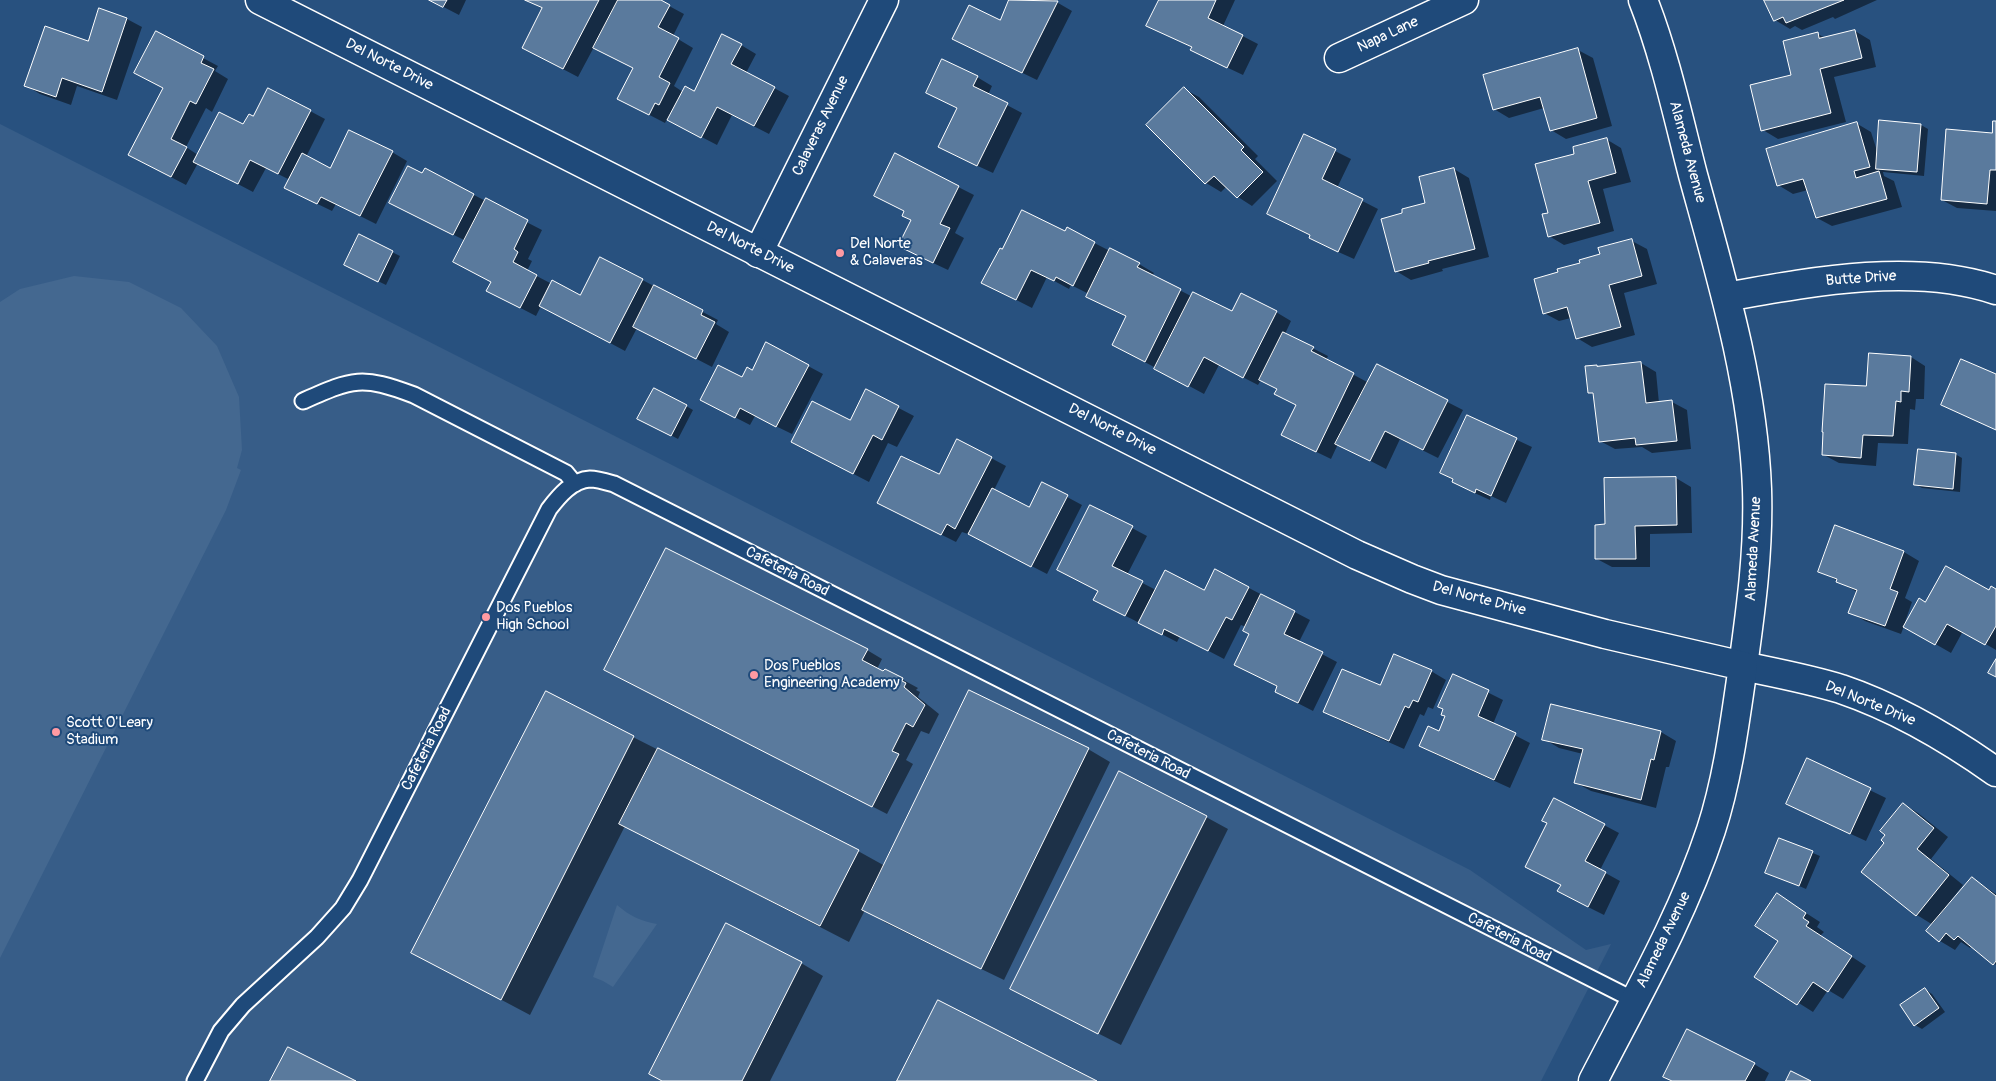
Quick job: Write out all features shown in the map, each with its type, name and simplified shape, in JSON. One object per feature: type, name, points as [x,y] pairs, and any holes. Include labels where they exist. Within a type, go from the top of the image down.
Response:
[{"type":"street","name":"Del Norte Drive","points":[[260,0],[1357,555],[1404,576],[1441,590],[1605,634],[1840,689],[1928,728],[1996,772]]},
{"type":"street","name":"Calaveras Avenue","points":[[758,252],[884,0]]},
{"type":"street","name":"Napa Lane","points":[[1339,58],[1464,0]]},
{"type":"street","name":"Alameda Avenue","points":[[1593,1081],[1695,876],[1712,828],[1732,741],[1754,586],[1757,489],[1749,410],[1726,296],[1669,83],[1643,0]]},
{"type":"street","name":"Butte Drive","points":[[1726,296],[1818,282],[1893,276],[1960,281],[1996,290]]},
{"type":"lane","points":[[303,401],[341,384],[364,380],[388,385],[414,395],[566,472],[575,484]]},
{"type":"lane","name":"Cafeteria Road","points":[[195,1081],[221,1031],[243,1005],[317,937],[343,908],[360,880],[549,509],[562,492],[575,484],[590,479],[614,484],[1634,1000]]},
{"type":"shaded area","name":"Dos Pueblos High School","points":[[0,124],[1470,870],[1586,950],[1611,944],[1541,1081],[0,1081]]},
{"type":"shaded area","name":"Scott O'Leary Stadium","points":[[74,276],[129,282],[181,308],[217,346],[239,397],[242,450],[237,468],[241,470],[226,510],[0,958],[0,302],[20,289]]},
{"type":"shaded area","points":[[617,905],[636,917],[657,924],[613,987],[593,977]]},
{"type":"building","points":[[429,0],[447,0],[443,7]]},
{"type":"building","points":[[525,0],[599,0],[563,69],[522,48],[542,8]]},
{"type":"building","points":[[618,0],[661,0],[670,5],[658,27],[679,38],[659,77],[670,83],[659,105],[655,103],[649,115],[617,99],[633,68],[593,48]]},
{"type":"building","points":[[1009,0],[1058,1],[1022,73],[952,39],[969,5],[1000,20]]},
{"type":"building","points":[[1159,0],[1216,0],[1208,18],[1243,35],[1227,68],[1190,50],[1192,47],[1146,26]]},
{"type":"building","points":[[1764,0],[1844,0],[1786,23],[1783,17],[1774,21]]},
{"type":"building","points":[[99,8],[127,18],[102,92],[62,78],[56,97],[24,86],[45,26],[88,41]]},
{"type":"building","points":[[1855,30],[1862,58],[1820,69],[1831,113],[1761,131],[1750,85],[1791,75],[1783,41],[1818,32],[1819,38]]},
{"type":"building","points":[[156,31],[204,56],[201,63],[214,69],[196,104],[190,101],[171,139],[187,147],[171,177],[128,155],[163,88],[134,73]]},
{"type":"building","points":[[722,34],[742,44],[731,64],[775,87],[754,126],[717,107],[701,138],[667,120],[685,86],[694,91]]},
{"type":"building","points":[[1578,48],[1597,118],[1550,131],[1540,97],[1493,110],[1483,75]]},
{"type":"building","points":[[942,59],[978,76],[973,86],[1008,103],[977,166],[938,147],[957,108],[926,93]]},
{"type":"building","points":[[1184,87],[1244,147],[1241,150],[1263,172],[1237,198],[1214,176],[1205,184],[1146,125]]},
{"type":"building","points":[[268,88],[311,110],[278,174],[250,160],[238,184],[193,162],[219,112],[243,124],[249,114],[253,116]]},
{"type":"building","points":[[1879,120],[1921,124],[1917,172],[1876,169]]},
{"type":"building","points":[[1993,121],[1996,121],[1996,170],[1990,170],[1987,204],[1941,200],[1946,129],[1992,133]]},
{"type":"building","points":[[1857,122],[1870,167],[1854,171],[1856,178],[1879,171],[1887,199],[1816,218],[1803,179],[1777,186],[1766,149]]},
{"type":"building","points":[[349,130],[393,151],[360,216],[321,197],[317,204],[284,188],[302,153],[330,168]]},
{"type":"building","points":[[1304,134],[1336,149],[1322,179],[1363,199],[1338,252],[1309,238],[1310,235],[1267,214]]},
{"type":"building","points":[[1607,138],[1616,173],[1588,181],[1600,223],[1548,237],[1542,214],[1548,213],[1535,164],[1574,154],[1573,147]]},
{"type":"building","points":[[895,153],[959,186],[940,224],[950,228],[933,263],[898,246],[911,220],[902,216],[904,211],[874,196]]},
{"type":"building","points":[[408,166],[422,173],[425,168],[474,194],[453,235],[389,203]]},
{"type":"building","points":[[1454,168],[1475,249],[1395,272],[1381,219],[1402,213],[1402,209],[1425,203],[1419,177]]},
{"type":"building","points":[[486,198],[528,220],[514,249],[518,252],[513,262],[537,275],[520,308],[486,291],[491,282],[453,262]]},
{"type":"building","points":[[1022,210],[1065,231],[1067,227],[1095,242],[1073,286],[1056,277],[1054,281],[1031,270],[1016,300],[981,283],[1000,248],[1002,249]]},
{"type":"building","points":[[359,234],[393,251],[378,282],[344,265]]},
{"type":"building","points":[[1632,239],[1642,276],[1609,285],[1621,327],[1576,339],[1567,307],[1543,314],[1534,279],[1558,272],[1557,269],[1580,263],[1579,260],[1600,254],[1598,248]]},
{"type":"building","points":[[1110,248],[1140,263],[1137,267],[1181,289],[1145,362],[1112,345],[1126,316],[1086,297]]},
{"type":"building","points":[[600,257],[643,279],[610,343],[539,306],[552,280],[580,295]]},
{"type":"building","points":[[654,285],[703,310],[701,315],[715,322],[696,359],[633,327]]},
{"type":"building","points":[[1193,292],[1232,311],[1241,293],[1277,311],[1243,378],[1204,357],[1188,387],[1154,369]]},
{"type":"building","points":[[1283,332],[1314,347],[1311,351],[1354,373],[1316,452],[1281,435],[1296,405],[1274,394],[1277,389],[1259,380]]},
{"type":"building","points":[[766,342],[809,365],[776,427],[740,408],[735,418],[700,400],[718,365],[742,377],[747,367],[752,370]]},
{"type":"building","points":[[1869,353],[1911,356],[1909,392],[1901,391],[1901,402],[1896,401],[1893,436],[1863,435],[1861,458],[1822,455],[1825,384],[1866,386]]},
{"type":"building","points":[[1961,359],[1996,374],[1996,430],[1941,405]]},
{"type":"building","points":[[1641,362],[1646,403],[1672,400],[1677,441],[1636,445],[1635,438],[1599,442],[1593,393],[1588,393],[1585,366]]},
{"type":"building","points":[[1377,364],[1448,400],[1423,450],[1385,431],[1370,461],[1335,444]]},
{"type":"building","points":[[654,388],[687,405],[671,436],[637,419]]},
{"type":"building","points":[[866,389],[899,406],[882,440],[873,435],[853,474],[791,442],[812,401],[850,420]]},
{"type":"building","points":[[1467,415],[1517,438],[1491,496],[1476,489],[1475,493],[1452,482],[1453,479],[1440,473]]},
{"type":"building","points":[[957,439],[992,457],[955,529],[947,524],[941,535],[877,503],[901,456],[939,474]]},
{"type":"building","points":[[1918,449],[1956,453],[1953,489],[1914,485]]},
{"type":"building","points":[[1676,477],[1677,525],[1635,526],[1636,559],[1595,559],[1595,525],[1605,524],[1604,478]]},
{"type":"building","points":[[1042,482],[1068,495],[1031,567],[968,534],[992,488],[1029,507]]},
{"type":"building","points":[[1090,505],[1133,526],[1112,566],[1143,581],[1125,616],[1093,600],[1098,591],[1057,570]]},
{"type":"building","points":[[1835,525],[1904,551],[1890,589],[1898,592],[1885,626],[1848,613],[1857,590],[1836,582],[1837,579],[1818,572]]},
{"type":"building","name":"Dos Pueblos Engineering Academy","points":[[666,548],[868,649],[862,660],[883,671],[885,669],[903,678],[902,681],[906,683],[904,687],[925,705],[913,727],[906,723],[892,751],[899,754],[872,807],[604,670]]},
{"type":"building","points":[[1946,566],[1989,590],[1991,586],[1996,589],[1996,626],[1985,645],[1947,624],[1935,645],[1903,627],[1919,598],[1925,602]]},
{"type":"building","points":[[1215,569],[1249,587],[1232,620],[1226,617],[1208,651],[1164,629],[1162,635],[1138,623],[1165,570],[1204,590]]},
{"type":"building","points":[[1261,594],[1295,611],[1284,634],[1323,652],[1298,703],[1275,692],[1277,686],[1234,665],[1249,634],[1243,631]]},
{"type":"building","points":[[1394,654],[1432,670],[1418,702],[1413,700],[1409,708],[1405,706],[1389,741],[1323,712],[1342,669],[1380,685]]},
{"type":"building","points":[[1996,659],[1996,677],[1988,673]]},
{"type":"building","points":[[1453,674],[1489,690],[1478,716],[1516,733],[1494,780],[1419,746],[1428,726],[1439,731],[1445,716],[1441,715],[1443,709],[1438,707]]},
{"type":"building","points":[[969,690],[1089,748],[981,969],[862,910]]},
{"type":"building","points":[[546,691],[634,736],[501,1000],[411,953]]},
{"type":"building","points":[[1551,704],[1661,731],[1654,760],[1651,759],[1641,800],[1574,783],[1583,749],[1542,740]]},
{"type":"building","points":[[658,748],[859,850],[820,926],[619,824]]},
{"type":"building","points":[[1807,758],[1871,788],[1850,834],[1786,804]]},
{"type":"building","points":[[1119,771],[1207,816],[1098,1034],[1010,989]]},
{"type":"building","points":[[1554,798],[1605,824],[1585,861],[1606,872],[1588,907],[1557,891],[1561,885],[1525,867],[1547,823],[1542,821]]},
{"type":"building","points":[[1903,803],[1934,828],[1917,849],[1949,875],[1916,916],[1861,872],[1884,843],[1881,840],[1885,835],[1880,831]]},
{"type":"building","points":[[1779,838],[1813,851],[1799,886],[1765,873]]},
{"type":"building","points":[[1972,877],[1996,896],[1996,961],[1993,965],[1958,936],[1954,940],[1946,933],[1939,942],[1926,931]]},
{"type":"building","points":[[1777,893],[1806,913],[1803,918],[1809,922],[1806,926],[1852,956],[1828,992],[1813,982],[1797,1005],[1754,977],[1778,941],[1755,926]]},
{"type":"building","points":[[726,923],[802,962],[742,1081],[662,1081],[649,1074]]},
{"type":"building","points":[[1925,988],[1939,1008],[1914,1026],[1900,1005]]},
{"type":"building","points":[[938,1000],[1097,1081],[897,1081]]},
{"type":"building","points":[[1687,1029],[1755,1063],[1745,1081],[1672,1081],[1663,1077]]},
{"type":"building","points":[[288,1047],[356,1081],[270,1081]]},
{"type":"building","points":[[1791,1071],[1811,1081],[1786,1081]]},
{"type":"place","name":"Del Norte & Calaveras","points":[[840,253]]},
{"type":"place","name":"Dos Pueblos High School","points":[[486,617]]},
{"type":"place","name":"Dos Pueblos Engineering Academy","points":[[754,675]]},
{"type":"place","name":"Scott O'Leary Stadium","points":[[56,732]]}]
